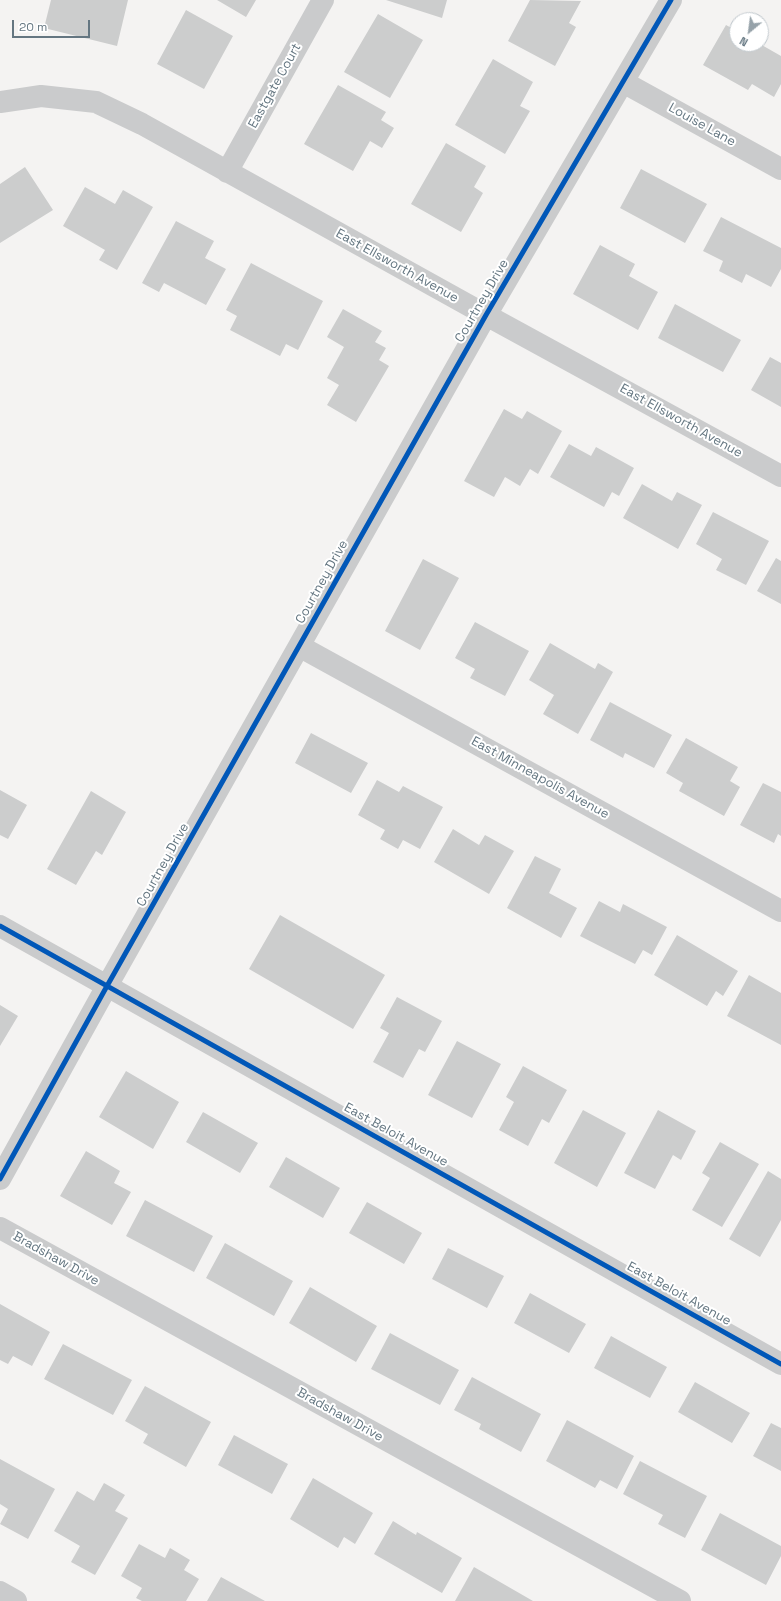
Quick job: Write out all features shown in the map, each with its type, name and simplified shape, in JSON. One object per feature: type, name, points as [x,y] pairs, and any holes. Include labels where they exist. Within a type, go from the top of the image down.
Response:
[{"type":"street","name":"Eastgate Court","points":[[227,172],[323,0]]},
{"type":"street","name":"Courtney Drive","points":[[0,1179],[107,986],[486,315],[670,0]]},
{"type":"street","name":"Louise Lane","points":[[623,82],[781,168]]},
{"type":"street","name":"East Ellsworth Avenue","points":[[0,102],[41,96],[96,102],[142,124],[486,315],[781,476]]},
{"type":"street","name":"East Minneapolis Avenue","points":[[299,646],[781,911]]},
{"type":"street","name":"East Beloit Avenue","points":[[0,926],[781,1364]]},
{"type":"street","name":"Bradshaw Drive","points":[[0,1228],[680,1601]]},
{"type":"street","points":[[0,1592],[16,1601]]},
{"type":"building","points":[[51,0],[128,0],[117,46],[44,28]]},
{"type":"building","points":[[217,0],[256,0],[246,17]]},
{"type":"building","points":[[386,0],[447,0],[442,18]]},
{"type":"building","points":[[530,0],[581,1],[569,23],[576,27],[555,66],[508,41]]},
{"type":"building","points":[[186,10],[233,36],[204,89],[157,64]]},
{"type":"building","points":[[378,14],[423,40],[390,98],[344,72]]},
{"type":"building","points":[[726,25],[729,27],[729,52],[769,52],[769,49],[781,56],[781,84],[774,97],[752,84],[748,90],[703,65]]},
{"type":"building","points":[[493,59],[533,82],[520,106],[530,111],[505,154],[455,125]]},
{"type":"building","points":[[338,85],[386,112],[381,120],[394,128],[382,148],[370,141],[353,171],[304,144]]},
{"type":"building","points":[[446,143],[486,166],[474,187],[483,193],[461,232],[411,204]]},
{"type":"building","points":[[25,167],[53,210],[0,243],[0,184]]},
{"type":"building","points":[[641,169],[707,204],[685,243],[620,208]]},
{"type":"building","points":[[85,187],[115,204],[123,190],[153,207],[117,270],[99,260],[105,250],[63,226]]},
{"type":"building","points":[[721,217],[781,248],[781,269],[771,287],[746,274],[742,283],[719,271],[723,261],[703,251]]},
{"type":"building","points":[[176,221],[214,241],[205,258],[226,269],[206,305],[164,283],[159,292],[142,283]]},
{"type":"building","points":[[600,245],[635,264],[629,276],[658,292],[638,330],[573,294]]},
{"type":"building","points":[[251,263],[323,301],[298,350],[286,344],[280,356],[230,330],[237,316],[226,310]]},
{"type":"building","points":[[675,304],[741,340],[723,372],[658,338]]},
{"type":"building","points":[[343,309],[382,331],[375,342],[386,348],[379,360],[389,366],[356,422],[327,405],[339,385],[327,378],[344,347],[327,337]]},
{"type":"building","points":[[770,357],[781,363],[781,407],[751,390]]},
{"type":"building","points":[[504,409],[522,419],[527,411],[562,431],[538,474],[530,469],[520,486],[505,477],[494,497],[464,481]]},
{"type":"building","points":[[569,444],[591,456],[596,447],[634,468],[619,496],[612,492],[604,507],[550,477]]},
{"type":"building","points":[[642,484],[672,501],[677,492],[702,505],[678,549],[623,518]]},
{"type":"building","points":[[713,512],[769,541],[746,585],[716,570],[722,559],[696,544]]},
{"type":"building","points":[[776,558],[781,561],[781,604],[757,591]]},
{"type":"building","points":[[423,559],[459,578],[420,650],[385,631]]},
{"type":"building","points":[[475,622],[529,651],[505,696],[470,678],[475,669],[455,658]]},
{"type":"building","points":[[550,643],[595,669],[598,663],[613,672],[578,734],[543,714],[554,695],[529,680]]},
{"type":"building","points":[[610,702],[672,735],[654,768],[625,753],[623,758],[590,740]]},
{"type":"building","points":[[311,733],[368,763],[351,793],[295,763]]},
{"type":"building","points":[[686,738],[738,767],[730,781],[740,787],[724,816],[679,791],[683,783],[666,773]]},
{"type":"building","points":[[377,780],[399,792],[403,786],[443,807],[420,849],[403,840],[398,849],[380,839],[385,830],[358,815]]},
{"type":"building","points":[[763,783],[781,792],[781,836],[778,834],[774,843],[740,825]]},
{"type":"building","points":[[0,790],[27,805],[8,839],[0,835]]},
{"type":"building","points":[[91,791],[126,812],[102,855],[96,851],[76,885],[47,869]]},
{"type":"building","points":[[453,829],[479,845],[485,835],[514,851],[489,894],[434,862]]},
{"type":"building","points":[[535,856],[561,869],[549,893],[577,908],[561,938],[507,908]]},
{"type":"building","points":[[599,901],[620,912],[623,904],[667,927],[652,955],[643,950],[635,964],[580,936]]},
{"type":"building","points":[[280,915],[385,975],[353,1029],[249,969]]},
{"type":"building","points":[[677,935],[738,971],[723,996],[716,991],[707,1006],[654,975]]},
{"type":"building","points":[[749,975],[781,993],[781,1045],[727,1016]]},
{"type":"building","points":[[397,997],[442,1021],[425,1052],[419,1049],[403,1078],[373,1062],[389,1033],[380,1028]]},
{"type":"building","points":[[0,1005],[18,1016],[0,1046]]},
{"type":"building","points":[[457,1041],[501,1064],[472,1118],[428,1095]]},
{"type":"building","points":[[523,1066],[567,1090],[549,1123],[542,1119],[528,1146],[499,1130],[514,1102],[506,1097]]},
{"type":"building","points":[[126,1071],[179,1102],[153,1149],[99,1117]]},
{"type":"building","points":[[583,1110],[626,1133],[597,1187],[554,1163]]},
{"type":"building","points":[[658,1110],[696,1131],[681,1160],[673,1155],[655,1189],[624,1173]]},
{"type":"building","points":[[203,1112],[258,1143],[240,1173],[186,1142]]},
{"type":"building","points":[[720,1142],[759,1164],[722,1227],[692,1210],[710,1178],[702,1173]]},
{"type":"building","points":[[86,1151],[120,1171],[114,1183],[131,1192],[112,1225],[60,1196]]},
{"type":"building","points":[[286,1157],[340,1188],[323,1218],[269,1187]]},
{"type":"building","points":[[768,1171],[781,1179],[781,1220],[760,1257],[729,1239]]},
{"type":"building","points":[[145,1200],[213,1236],[194,1272],[126,1236]]},
{"type":"building","points":[[367,1202],[422,1233],[404,1264],[349,1233]]},
{"type":"building","points":[[225,1243],[293,1281],[274,1316],[206,1278]]},
{"type":"building","points":[[448,1248],[504,1276],[487,1308],[432,1279]]},
{"type":"building","points":[[310,1287],[377,1326],[356,1362],[289,1323]]},
{"type":"building","points":[[530,1293],[586,1324],[569,1353],[514,1323]]},
{"type":"building","points":[[0,1304],[50,1332],[32,1366],[13,1356],[8,1364],[0,1360]]},
{"type":"building","points":[[390,1333],[459,1370],[440,1405],[371,1369]]},
{"type":"building","points":[[611,1336],[667,1367],[650,1398],[594,1368]]},
{"type":"building","points":[[63,1344],[132,1380],[113,1415],[44,1379]]},
{"type":"building","points":[[472,1377],[541,1414],[521,1452],[479,1429],[481,1424],[454,1410]]},
{"type":"building","points":[[695,1382],[750,1413],[732,1443],[678,1412]]},
{"type":"building","points":[[145,1386],[211,1422],[186,1467],[143,1443],[148,1434],[125,1421]]},
{"type":"building","points":[[567,1420],[634,1456],[617,1489],[600,1480],[595,1488],[546,1461]]},
{"type":"building","points":[[771,1423],[781,1428],[781,1471],[753,1456]]},
{"type":"building","points":[[234,1435],[288,1464],[272,1494],[218,1465]]},
{"type":"building","points":[[0,1459],[55,1489],[28,1539],[0,1524],[8,1509],[0,1504]]},
{"type":"building","points":[[640,1461],[707,1496],[685,1538],[658,1524],[663,1515],[623,1494]]},
{"type":"building","points":[[313,1478],[373,1513],[355,1544],[344,1537],[338,1548],[290,1519]]},
{"type":"building","points":[[104,1483],[125,1495],[115,1511],[128,1518],[95,1575],[71,1562],[80,1546],[54,1531],[77,1491],[94,1501]]},
{"type":"building","points":[[720,1513],[781,1546],[781,1556],[766,1585],[701,1550]]},
{"type":"building","points":[[393,1521],[416,1535],[417,1532],[462,1558],[442,1593],[374,1554]]},
{"type":"building","points":[[139,1544],[165,1558],[170,1548],[190,1560],[184,1570],[199,1579],[186,1601],[142,1601],[136,1598],[142,1588],[121,1576]]},
{"type":"building","points":[[474,1567],[533,1601],[455,1601]]},
{"type":"building","points":[[221,1577],[265,1601],[207,1601]]},
{"type":"cycle path","points":[[0,1179],[107,986],[486,315],[671,0]]},
{"type":"cycle path","points":[[0,926],[781,1364]]}]
